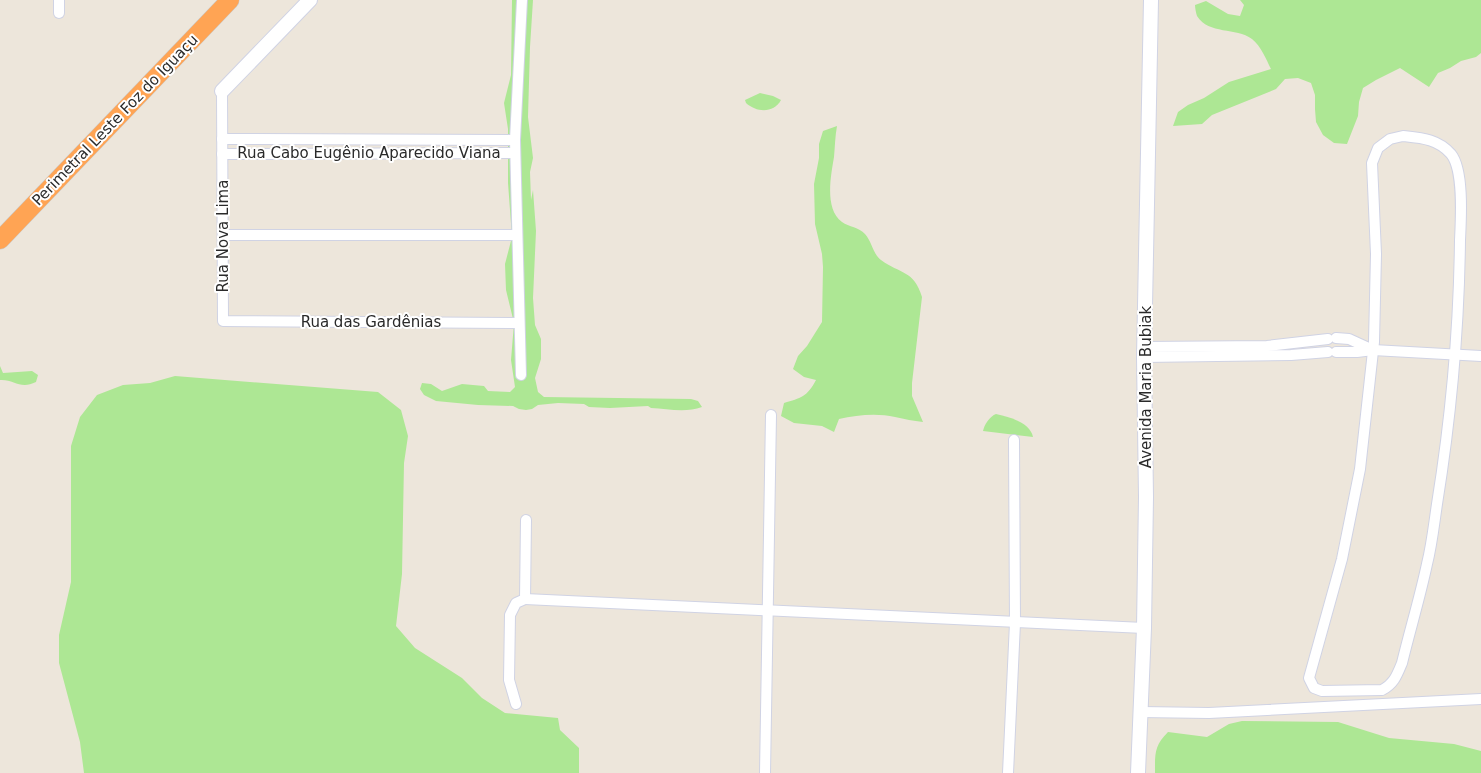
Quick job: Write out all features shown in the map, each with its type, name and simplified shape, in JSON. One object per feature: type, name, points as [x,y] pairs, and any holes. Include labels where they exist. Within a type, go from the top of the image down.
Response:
[{"type":"highway","name":"Perimetral Leste Foz do Iguaçu","points":[[0,240],[230,0]]},
{"type":"street","points":[[59,0],[59,13]]},
{"type":"street","points":[[222,91],[310,0]]},
{"type":"street","points":[[521,375],[515,140],[522,0]]},
{"type":"street","name":"Avenida Maria Bubiak","points":[[1138,773],[1144,628],[1146,497],[1145,352],[1151,0]]},
{"type":"street","name":"Rua Nova Lima","points":[[222,91],[223,322]]},
{"type":"street","points":[[1403,136],[1429,139],[1438,143],[1452,155],[1458,168],[1461,203],[1460,273],[1455,355],[1447,445],[1428,563],[1402,663],[1390,686],[1382,690],[1322,691],[1314,688],[1309,678],[1342,559],[1360,469],[1373,350],[1376,254],[1372,163],[1378,148],[1390,139],[1403,136]]},
{"type":"street","name":"Rua Cabo Eugênio Aparecido Viana","points":[[222,138],[515,140]]},
{"type":"street","name":"Rua Cabo Eugênio Aparecido Viana","points":[[222,154],[516,153]]},
{"type":"street","points":[[223,235],[517,235]]},
{"type":"street","name":"Rua das Gardênias","points":[[223,322],[519,323]]},
{"type":"street","points":[[1327,339],[1320,346],[1328,352]]},
{"type":"street","points":[[1145,352],[1267,346],[1327,339],[1350,339],[1373,350]]},
{"type":"street","points":[[1145,352],[1358,352],[1373,350],[1481,356]]},
{"type":"street","points":[[765,773],[771,415]]},
{"type":"street","points":[[1008,773],[1015,623],[1014,440]]},
{"type":"street","points":[[525,599],[526,520]]},
{"type":"street","points":[[516,704],[509,680],[510,615],[516,603],[525,599],[1144,628]]},
{"type":"street","points":[[1140,712],[1209,713],[1481,699]]},
{"type":"green space","points":[[512,0],[533,0],[528,117],[533,158],[530,172],[531,200],[533,190],[536,231],[533,298],[535,325],[541,339],[541,359],[535,378],[538,392],[544,397],[691,399],[698,401],[702,407],[690,410],[677,410],[651,408],[648,406],[610,408],[558,403],[538,405],[526,410],[513,406],[436,401],[424,395],[420,389],[422,383],[431,384],[442,391],[462,384],[484,386],[488,391],[510,392],[515,387],[511,360],[514,323],[506,290],[505,264],[512,237],[508,183],[508,129],[504,103],[511,75]]},
{"type":"green space","points":[[1240,0],[1481,0],[1481,53],[1476,57],[1461,61],[1438,73],[1429,87],[1400,68],[1363,88],[1358,116],[1347,144],[1334,143],[1323,135],[1316,122],[1315,95],[1311,83],[1298,78],[1285,79],[1276,89],[1212,115],[1202,124],[1173,126],[1178,112],[1188,105],[1204,98],[1229,82],[1271,69],[1261,49],[1252,39],[1246,35],[1208,26],[1197,16],[1195,5],[1206,1],[1228,14],[1240,16],[1244,5]]},
{"type":"green space","points":[[760,93],[781,100],[774,107],[765,110],[755,109],[746,103],[745,100]]},
{"type":"green space","points":[[837,126],[830,182],[831,200],[836,216],[845,224],[863,232],[881,260],[911,277],[919,288],[922,297],[912,396],[923,422],[888,416],[860,416],[839,419],[834,432],[822,426],[794,423],[781,416],[784,403],[803,396],[810,390],[816,380],[804,377],[793,369],[798,356],[807,346],[822,322],[823,267],[815,224],[814,184],[819,158],[819,144],[823,131]]},
{"type":"green space","points":[[0,366],[3,373],[32,371],[38,375],[36,382],[21,385],[0,380]]},
{"type":"green space","points":[[175,376],[378,392],[401,410],[408,436],[404,463],[402,574],[396,626],[415,648],[462,678],[482,698],[505,713],[558,718],[560,730],[579,748],[579,773],[84,773],[80,742],[59,663],[59,635],[71,582],[71,446],[80,417],[97,395],[123,385],[150,383]]},
{"type":"green space","points":[[996,414],[1023,424],[1028,428],[1033,437],[983,431],[988,421]]},
{"type":"green space","points":[[1242,721],[1338,722],[1389,738],[1454,744],[1481,751],[1481,773],[1155,773],[1156,751],[1168,732],[1207,737],[1229,724]]}]
